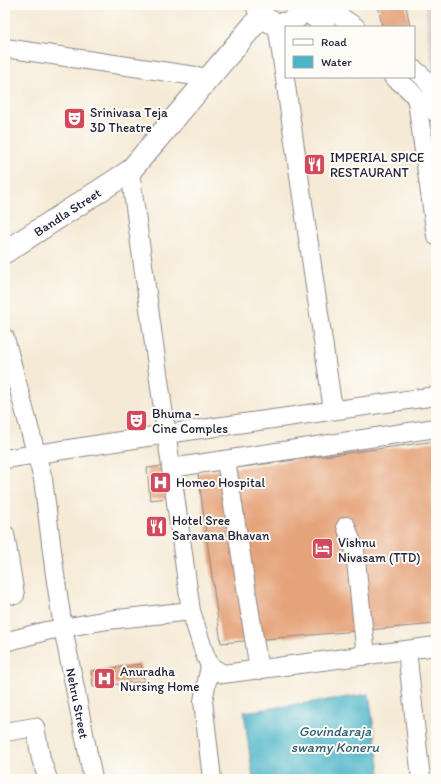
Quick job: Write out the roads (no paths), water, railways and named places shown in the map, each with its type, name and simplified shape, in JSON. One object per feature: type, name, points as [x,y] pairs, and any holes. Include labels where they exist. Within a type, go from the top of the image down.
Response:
[{"type":"main road","points":[[265,15],[283,24],[289,23],[299,16],[304,8]]},
{"type":"main road","name":"Bandla Street","points":[[5,252],[130,170],[265,15]]},
{"type":"street","points":[[323,5],[354,26]]},
{"type":"street","points":[[304,8],[325,26]]},
{"type":"street","points":[[265,15],[333,410]]},
{"type":"street","points":[[5,48],[209,78]]},
{"type":"street","points":[[415,70],[427,81],[434,96]]},
{"type":"street","points":[[393,78],[415,96],[436,236]]},
{"type":"street","points":[[130,170],[191,612],[210,666],[223,674],[436,646]]},
{"type":"street","name":"Nehru Street","points":[[5,338],[43,479],[54,575],[93,779]]},
{"type":"street","points":[[5,460],[166,434],[436,396]]},
{"type":"street","points":[[171,468],[436,428]]},
{"type":"street","points":[[226,460],[259,670]]},
{"type":"street","points":[[346,526],[355,551],[366,656]]},
{"type":"street","points":[[5,534],[15,595]]},
{"type":"street","points":[[5,642],[46,631],[108,620],[191,612]]},
{"type":"street","points":[[407,650],[421,779]]},
{"type":"street","points":[[210,666],[202,701],[212,779]]},
{"type":"street","points":[[5,732],[35,727],[41,759],[48,779]]},
{"type":"water","name":"Govindaraja swamy Koneru","points":[[369,694],[381,779],[253,779],[244,712]]},
{"type":"place","name":"Srinivasa Teja 3D Theatre","points":[[75,119]]},
{"type":"place","name":"IMPERIAL SPICE RESTAURANT","points":[[314,164]]},
{"type":"place","name":"Bhuma - Cine Comples","points":[[137,420]]},
{"type":"place","name":"Homeo Hospital","points":[[160,482]]},
{"type":"place","name":"Hotel Sree Saravana Bhavan","points":[[157,527]]},
{"type":"place","name":"Vishnu Nivasam (TTD)","points":[[322,549]]},
{"type":"place","name":"Anuradha Nursing Home","points":[[105,678]]}]
